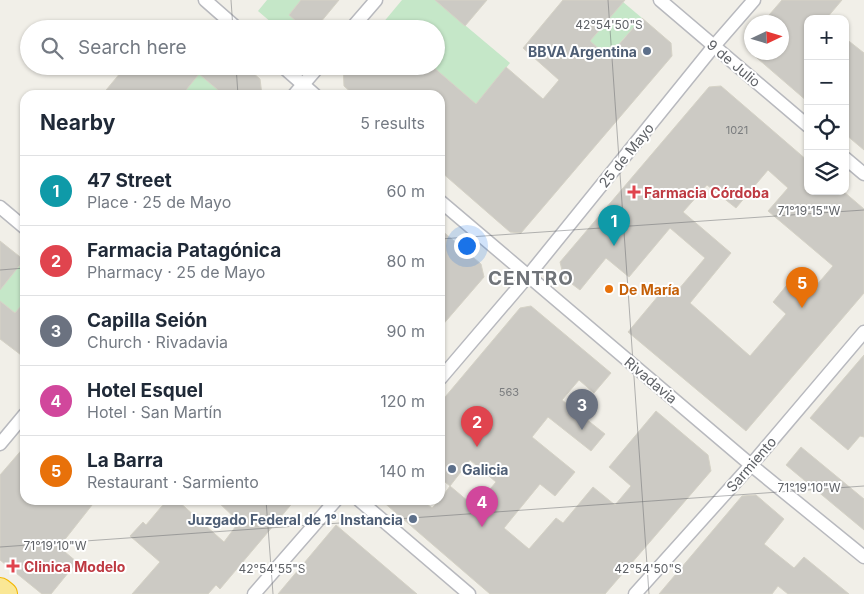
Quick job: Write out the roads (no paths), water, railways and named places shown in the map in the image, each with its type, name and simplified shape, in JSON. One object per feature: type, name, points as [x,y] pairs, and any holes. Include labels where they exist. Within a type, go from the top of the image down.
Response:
[{"type":"highway","points":[[0,590],[5,594]]},
{"type":"street","points":[[205,0],[228,20]]},
{"type":"street","points":[[359,20],[376,0]]},
{"type":"street","name":"9 de Julio","points":[[660,0],[804,123]]},
{"type":"street","name":"25 de Mayo","points":[[445,373],[528,276],[714,46],[754,0]]},
{"type":"street","points":[[292,75],[310,90]]},
{"type":"street","points":[[298,90],[311,75]]},
{"type":"street","points":[[849,161],[864,174]]},
{"type":"street","name":"Rivadavia","points":[[445,205],[751,465],[864,557]]},
{"type":"street","points":[[0,207],[20,224]]},
{"type":"street","name":"Sarmiento","points":[[635,594],[751,465],[864,332]]},
{"type":"street","points":[[0,444],[20,420]]},
{"type":"street","points":[[254,594],[332,505]]},
{"type":"street","points":[[365,505],[469,594]]},
{"type":"place","name":"BBVA Argentina","points":[[647,51]]},
{"type":"place","name":"Farmacia Córdoba","points":[[634,192]]},
{"type":"place","name":"47 Street","points":[[614,246]]},
{"type":"place","name":"De María","points":[[609,289]]},
{"type":"place","name":"La Barra","points":[[802,308]]},
{"type":"place","name":"Capilla Seión","points":[[582,430]]},
{"type":"place","name":"Farmacia Patagónica","points":[[477,447]]},
{"type":"place","name":"Galicia","points":[[452,469]]},
{"type":"place","name":"Juzgado Federal de 1° Instancia","points":[[413,519]]},
{"type":"place","name":"Hotel Esquel","points":[[482,527]]},
{"type":"place","name":"Clinica Modelo","points":[[13,566]]},
{"type":"district","name":"CENTRO","points":[[531,278]]}]
